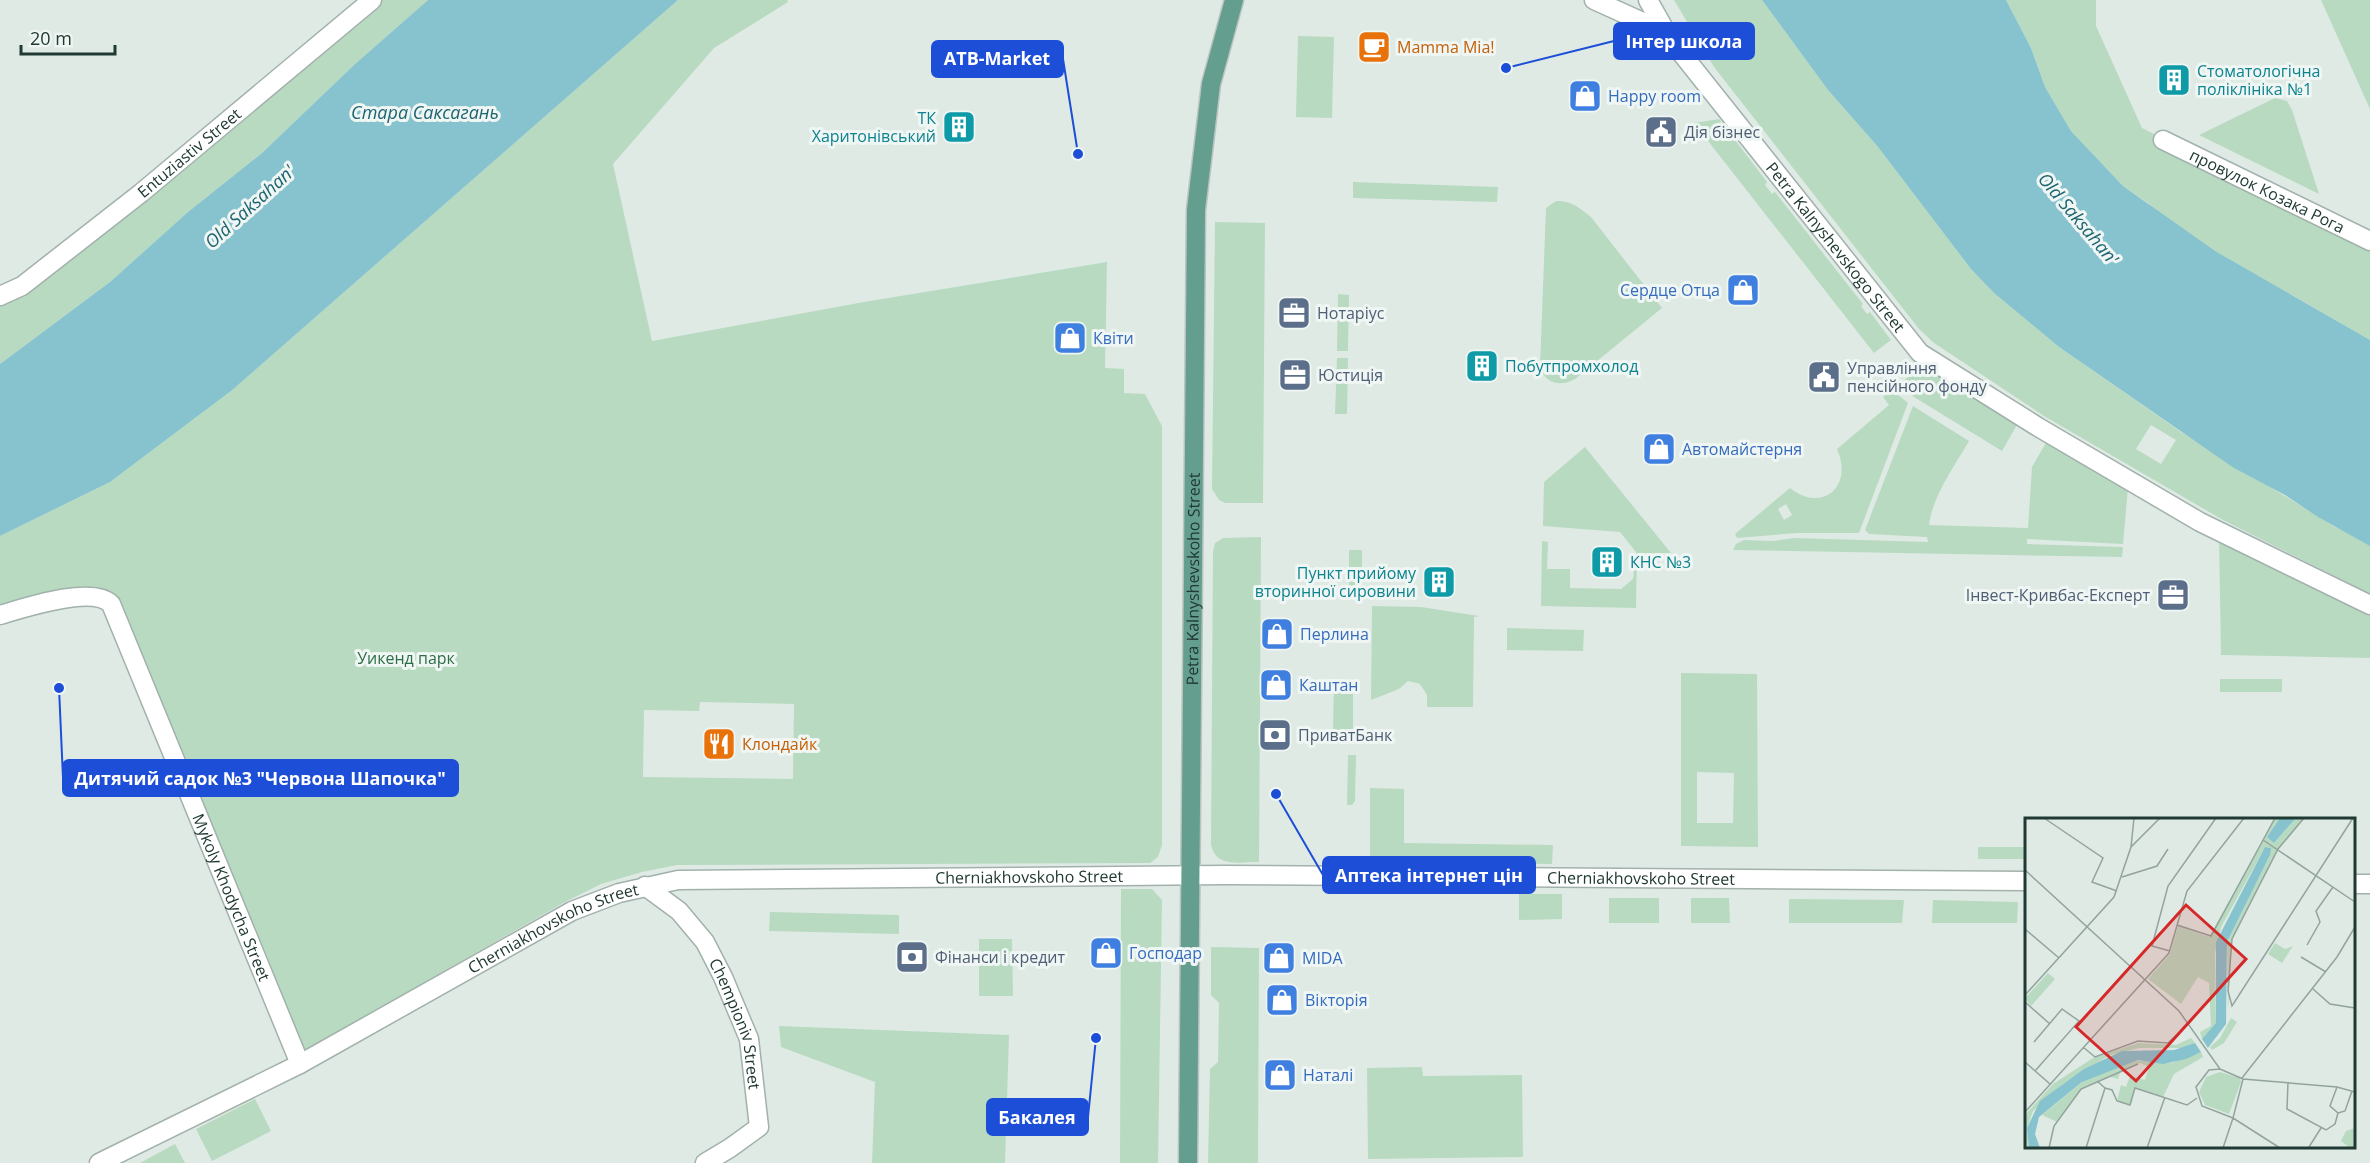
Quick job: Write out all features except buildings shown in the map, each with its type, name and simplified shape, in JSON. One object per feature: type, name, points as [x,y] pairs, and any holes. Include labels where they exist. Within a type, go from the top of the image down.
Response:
[{"type":"main road","name":"Petra Kalnyshevskoho Street","points":[[1188,1163],[1196,210],[1211,84],[1234,0]]},
{"type":"street","name":"Entuziastiv Street","points":[[0,296],[22,286],[141,194],[372,0]]},
{"type":"street","name":"Petra Kalnyshevskogo Street","points":[[1594,0],[1645,23],[1682,54],[1920,353],[2037,427],[2208,526],[2370,605]]},
{"type":"street","points":[[1648,0],[1674,46]]},
{"type":"street","name":"провулок Козака Рога","points":[[2163,140],[2370,241]]},
{"type":"street","name":"Mykoly Khodycha Street","points":[[0,615],[86,596],[105,598],[111,604],[300,1064]]},
{"type":"street","name":"Cherniakhovskoho Street","points":[[99,1163],[300,1064],[572,911],[645,886],[692,879],[1190,875],[2025,881]]},
{"type":"street","name":"Chempioniv Street","points":[[645,886],[679,911],[705,942],[750,1039],[759,1127],[705,1163]]},
{"type":"green space","points":[[372,0],[428,0],[354,65],[262,153],[188,212],[110,282],[0,364],[0,296]]},
{"type":"green space","name":"Уикенд парк","points":[[678,0],[787,0],[788,2],[714,48],[613,164],[652,341],[864,302],[1107,262],[1105,368],[1124,369],[1124,393],[1145,394],[1162,426],[1162,845],[1158,857],[1150,863],[677,865],[642,872],[601,884],[563,903],[303,1052],[105,598],[0,615],[0,536],[110,482],[231,391]],"holes":[[[700,702],[794,704],[793,779],[643,777],[644,710],[699,711]]]},
{"type":"green space","points":[[1674,0],[1762,0],[1828,90],[1878,147],[1971,269],[1994,293],[2059,347],[2181,432],[2335,527],[2370,539],[2370,594],[2223,520],[2044,416],[1934,343],[1919,329],[1714,67]],"holes":[[[2151,425],[2176,440],[2161,464],[2136,449]]]},
{"type":"green space","points":[[2006,0],[2096,0],[2096,26],[2142,128],[2370,241],[2370,340],[2294,296],[2201,257],[2148,203],[2123,186],[2071,131],[2045,87],[2031,48]]},
{"type":"green space","points":[[2321,0],[2370,0],[2370,109]]},
{"type":"green space","points":[[1298,36],[1334,37],[1332,118],[1296,117]]},
{"type":"green space","points":[[2275,98],[2287,101],[2292,110],[2319,194],[2199,135]]},
{"type":"green space","points":[[1719,119],[1767,182],[1765,185],[1772,194],[1775,192],[1863,304],[1861,306],[1867,314],[1870,312],[1891,340],[1874,353],[1694,123]]},
{"type":"green space","points":[[1353,182],[1498,187],[1497,202],[1353,198]]},
{"type":"green space","points":[[1556,201],[1570,203],[1591,217],[1662,308],[1575,379],[1564,383],[1550,381],[1540,368],[1546,208]]},
{"type":"green space","points":[[1215,222],[1265,223],[1263,503],[1225,503],[1219,500],[1212,489]]},
{"type":"green space","points":[[1338,294],[1349,295],[1348,351],[1337,351]]},
{"type":"green space","points":[[1337,358],[1348,358],[1347,414],[1335,414]]},
{"type":"green space","points":[[1926,369],[2018,423],[2002,451],[1914,397],[1900,384],[1916,370]]},
{"type":"green space","points":[[1892,390],[1908,403],[1859,533],[1797,533],[1737,538],[1735,534],[1790,488],[1813,498],[1823,497],[1831,492],[1838,485],[1841,475],[1841,463],[1837,449],[1889,405],[1883,397]],"holes":[[[1786,504],[1792,515],[1784,520],[1778,509]]]},
{"type":"green space","points":[[1913,406],[1969,441],[1939,492],[1929,525],[2028,528],[2032,467],[2047,441],[2128,488],[2123,544],[2027,539],[2027,544],[2123,547],[2122,557],[1733,550],[1736,544],[1744,540],[1773,541],[1795,538],[1928,542],[1927,537],[1869,534],[1865,530]]},
{"type":"green space","points":[[1585,447],[1671,553],[1637,553],[1636,608],[1541,606],[1542,541],[1548,542],[1547,569],[1570,569],[1570,588],[1621,589],[1633,579],[1636,552],[1620,532],[1543,526],[1544,482]]},
{"type":"green space","points":[[1261,537],[1259,862],[1237,863],[1218,857],[1213,852],[1211,844],[1213,551],[1215,543],[1223,538]]},
{"type":"green space","points":[[2219,537],[2370,610],[2370,658],[2221,655]]},
{"type":"green space","points":[[1349,550],[1362,550],[1362,593],[1349,593]]},
{"type":"green space","points":[[1372,606],[1421,607],[1479,616],[1474,617],[1473,707],[1427,707],[1427,695],[1420,684],[1408,681],[1399,689],[1371,700]]},
{"type":"green space","points":[[1507,628],[1584,630],[1583,651],[1507,650]]},
{"type":"green space","points":[[1681,673],[1757,674],[1758,847],[1681,846]],"holes":[[[1697,772],[1734,773],[1733,823],[1697,823]]]},
{"type":"green space","points":[[2220,679],[2282,679],[2282,692],[2220,692]]},
{"type":"green space","points":[[1334,681],[1353,681],[1353,730],[1333,730]]},
{"type":"green space","points":[[1348,755],[1356,755],[1355,801],[1352,805],[1347,805]]},
{"type":"green space","points":[[1370,788],[1404,789],[1404,843],[1553,845],[1552,864],[1370,863]]},
{"type":"green space","points":[[1978,847],[2025,847],[2025,859],[1978,859]]},
{"type":"green space","points":[[1121,889],[1152,889],[1162,900],[1158,1163],[1120,1163]]},
{"type":"green space","points":[[1519,894],[1562,894],[1562,919],[1519,920]]},
{"type":"green space","points":[[1609,898],[1659,898],[1659,923],[1609,923]]},
{"type":"green space","points":[[1691,898],[1729,898],[1730,923],[1691,923]]},
{"type":"green space","points":[[1789,899],[1904,900],[1902,923],[1789,923]]},
{"type":"green space","points":[[1933,900],[2018,902],[2017,923],[1932,923]]},
{"type":"green space","points":[[770,912],[899,915],[899,934],[769,931]]},
{"type":"green space","points":[[979,939],[1012,939],[1013,996],[979,996]]},
{"type":"green space","points":[[1211,947],[1259,948],[1258,1163],[1208,1163],[1210,1069],[1218,1062],[1219,1003],[1211,995]]},
{"type":"green space","points":[[779,1026],[1009,1035],[1005,1163],[872,1163],[875,1082],[781,1047]]},
{"type":"green space","points":[[1422,1067],[1423,1076],[1522,1075],[1523,1157],[1368,1159],[1367,1068]]},
{"type":"green space","points":[[255,1099],[271,1131],[212,1161],[196,1129]]},
{"type":"green space","points":[[175,1144],[185,1163],[140,1163]]},
{"type":"water","name":"Стара Саксагань","points":[[428,0],[678,0],[231,391],[110,482],[0,536],[0,364],[110,282],[188,212],[262,153],[354,65]]},
{"type":"water","name":"Old Saksahan'","points":[[1762,0],[2006,0],[2031,48],[2045,87],[2071,131],[2123,186],[2215,251],[2370,340],[2370,546],[2318,517],[2285,495],[2234,468],[2059,347],[1994,293],[1971,269],[1878,147],[1828,90]]},
{"type":"place","name":"Mamma Mia!","points":[[1374,47]]},
{"type":"place","name":"Інтер школа","points":[[1506,68]]},
{"type":"place","name":"Стоматологічна поліклініка №1","points":[[2174,80]]},
{"type":"place","name":"Happy room","points":[[1585,96]]},
{"type":"place","name":"ТК Харитонівський","points":[[959,127]]},
{"type":"place","name":"Дія бізнес","points":[[1661,132]]},
{"type":"place","name":"ATB-Market","points":[[1078,154]]},
{"type":"place","name":"Сердце Отца","points":[[1743,290]]},
{"type":"place","name":"Нотарiус","points":[[1294,313]]},
{"type":"place","name":"Квіти","points":[[1070,338]]},
{"type":"place","name":"Побутпромхолод","points":[[1482,366]]},
{"type":"place","name":"Юстиція","points":[[1295,375]]},
{"type":"place","name":"Управління пенсійного фонду","points":[[1824,377]]},
{"type":"place","name":"Автомайстерня","points":[[1659,449]]},
{"type":"place","name":"КНС №3","points":[[1607,562]]},
{"type":"place","name":"Пункт прийому вторинної сировини","points":[[1439,582]]},
{"type":"place","name":"Інвест-Кривбас-Експерт","points":[[2173,595]]},
{"type":"place","name":"Перлина","points":[[1277,634]]},
{"type":"place","name":"Каштан","points":[[1276,685]]},
{"type":"place","name":"Дитячий садок №3 \"Червона Шапочка\"","points":[[59,688]]},
{"type":"place","name":"ПриватБанк","points":[[1275,735]]},
{"type":"place","name":"Клондайк","points":[[719,744]]},
{"type":"place","name":"Аптека інтернет цін","points":[[1276,794]]},
{"type":"place","name":"Господар","points":[[1106,953]]},
{"type":"place","name":"Фінанси і кредит","points":[[912,957]]},
{"type":"place","name":"MIDA","points":[[1279,958]]},
{"type":"place","name":"Вікторія","points":[[1282,1000]]},
{"type":"place","name":"Бакалея","points":[[1096,1038]]},
{"type":"place","name":"Наталі","points":[[1280,1075]]}]
